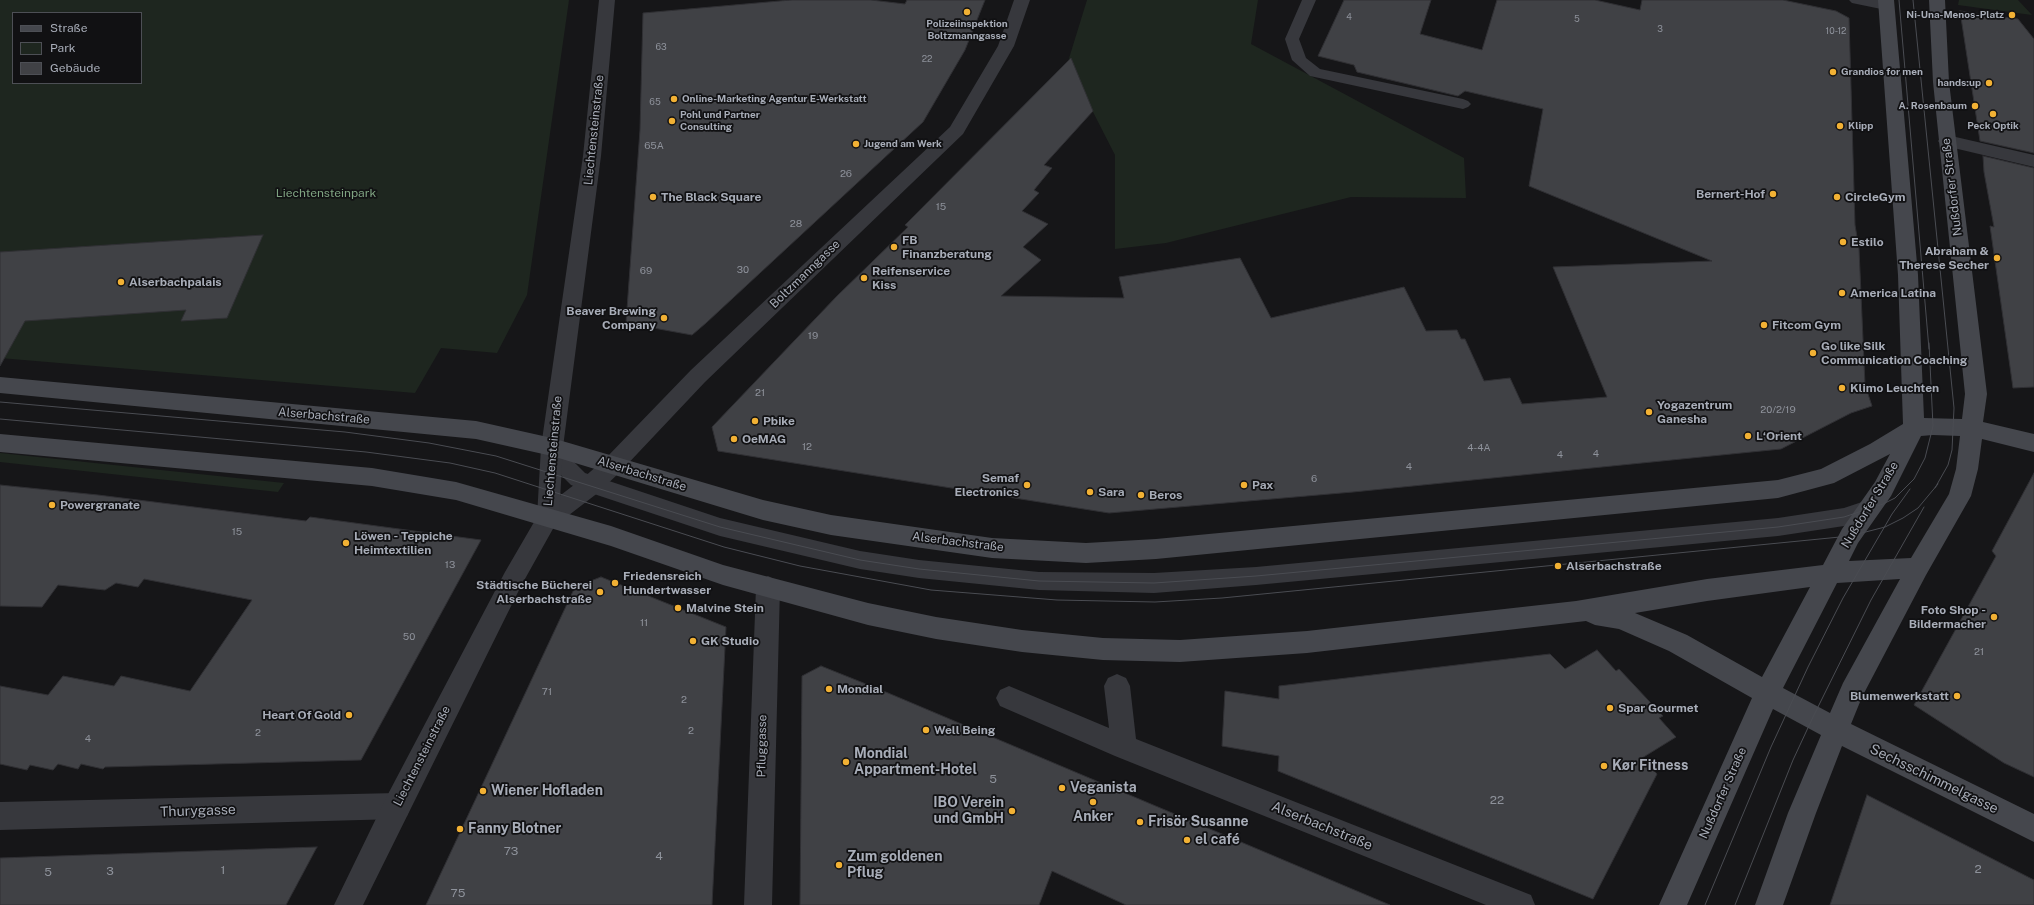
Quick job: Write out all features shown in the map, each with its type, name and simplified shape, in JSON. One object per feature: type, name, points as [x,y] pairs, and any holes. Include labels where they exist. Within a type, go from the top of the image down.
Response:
[{"type":"main road","name":"Nußdorfer Straße","points":[[1769,905],[1783,864],[1835,729],[1852,691],[1918,568],[1960,496],[1967,468],[1976,394],[1941,82],[1937,0]]},
{"type":"main road","name":"Nußdorfer Straße","points":[[1673,905],[1767,693],[1850,536],[1883,489],[1914,428],[1908,276],[1886,3]]},
{"type":"main road","name":"Alserbachstraße","points":[[0,385],[476,430],[552,446],[763,510],[831,525],[992,548],[1086,552],[1164,548],[1778,489],[1826,477],[1878,450],[1914,428]]},
{"type":"main road","points":[[1914,428],[1933,426],[1972,428],[2034,443]]},
{"type":"main road","points":[[0,443],[372,477],[456,491],[611,536],[723,575],[868,614],[936,628],[1022,641],[1136,651],[1180,651],[1254,647],[1576,612],[1707,590],[1860,570],[1918,568]]},
{"type":"main road","points":[[1576,612],[1621,618],[1678,643],[1835,729]]},
{"type":"main road","name":"Sechsschimmelgasse","points":[[1835,729],[1884,755],[2034,828]]},
{"type":"street","name":"Liechtensteinstraße","points":[[348,905],[397,806],[514,580],[548,518],[552,446],[561,371],[589,179],[606,0]]},
{"type":"street","name":"Boltzmanngasse","points":[[548,518],[591,485],[613,465],[698,376],[957,130],[1006,46],[1022,0]]},
{"type":"street","points":[[1857,0],[1886,3]]},
{"type":"street","points":[[1947,141],[2034,161]]},
{"type":"street","name":"Pfluggasse","points":[[758,905],[768,587]]},
{"type":"street","points":[[1117,686],[1124,747]]},
{"type":"street","name":"Alserbachstraße","points":[[1008,698],[1124,747],[1521,905]]},
{"type":"street","name":"Thurygasse","points":[[0,816],[397,806]]},
{"type":"lane","points":[[1309,0],[1292,39],[1299,60],[1315,73],[1463,104]]},
{"type":"lane","points":[[552,446],[568,471],[578,479],[591,485],[720,527],[853,559],[948,572],[1039,581],[1154,583],[1256,576],[1778,527],[1844,517],[1868,509]]},
{"type":"green space","name":"Liechtensteinpark","points":[[0,0],[569,0],[527,295],[497,353],[441,348],[415,393],[0,358]]},
{"type":"green space","points":[[1087,0],[1258,0],[1251,44],[1464,158],[1466,198],[1351,197],[1166,243],[1115,249],[1115,155],[1092,110],[1066,68]]},
{"type":"green space","points":[[1959,0],[2018,0],[2032,15],[1958,5]]},
{"type":"green space","points":[[0,453],[284,483],[278,492],[0,462]]},
{"type":"building","points":[[791,0],[871,0],[905,4],[907,0],[985,0],[965,50],[923,122],[706,323],[692,335],[626,323],[640,130],[643,13]]},
{"type":"building","points":[[1344,0],[1431,0],[1420,34],[1482,50],[1497,0],[1595,0],[1640,10],[1642,0],[1783,0],[1836,11],[1849,18],[1855,225],[1859,249],[1865,385],[1872,406],[1851,413],[1781,449],[1353,492],[1109,513],[718,451],[712,427],[837,296],[908,227],[905,225],[1071,58],[1093,111],[1044,165],[1052,168],[1034,190],[1039,193],[1022,211],[1048,224],[1023,247],[1041,260],[1001,296],[1124,298],[1119,277],[1240,258],[1271,318],[1404,287],[1426,331],[1457,330],[1461,339],[1465,339],[1484,381],[1510,378],[1522,404],[1607,397],[1553,267],[1712,261],[1529,186],[1543,109],[1465,91],[1458,96],[1357,72],[1354,65],[1318,56]]},
{"type":"building","points":[[1960,11],[2018,19],[2034,39],[2034,153],[1980,141]]},
{"type":"building","points":[[1983,156],[2034,168],[2034,387],[2013,388],[1990,226],[1994,227],[1984,172]]},
{"type":"building","name":"Alserbachpalais","points":[[263,235],[227,318],[181,321],[186,310],[25,321],[0,366],[0,252]]},
{"type":"building","points":[[2034,473],[2034,777],[2004,763],[1914,705],[1996,556],[1992,551]]},
{"type":"building","points":[[0,485],[98,495],[306,521],[310,517],[481,540],[361,760],[105,767],[103,769],[81,764],[78,769],[58,764],[53,770],[30,765],[27,770],[0,764],[0,686],[48,695],[63,676],[114,686],[121,676],[190,691],[252,600],[144,579],[138,587],[116,583],[105,590],[58,585],[42,607],[0,606]]},
{"type":"building","points":[[601,577],[726,627],[712,905],[426,905],[575,587]]},
{"type":"building","points":[[1597,650],[1616,671],[1619,669],[1663,716],[1659,718],[1676,737],[1642,758],[1657,774],[1593,899],[1278,771],[1279,756],[1222,746],[1225,691],[1279,699],[1279,686],[1550,654],[1565,669]]},
{"type":"building","points":[[821,666],[1390,905],[1126,905],[1052,871],[1039,905],[800,905],[802,676]]},
{"type":"building","points":[[1867,795],[2034,880],[2034,905],[1830,905]]},
{"type":"building","points":[[317,847],[286,905],[0,905],[0,858]]},
{"type":"tram line","points":[[1899,0],[1929,349]]},
{"type":"tram line","points":[[1913,0],[1954,408],[1952,450],[1948,465],[1936,487]]},
{"type":"tram line","points":[[0,402],[345,432],[429,443],[496,456],[720,527],[860,560],[919,569],[1039,581],[1154,583],[1256,576],[1778,527],[1844,517],[1883,504],[1895,498],[1914,479],[1925,458],[1933,426],[1929,343]]},
{"type":"tram line","points":[[0,419],[366,452],[450,463],[495,473],[724,547],[800,566],[931,590],[1057,600],[1155,602],[1222,598],[1850,536],[1884,527]]},
{"type":"tram line","points":[[1884,527],[1903,518],[1918,508],[1936,487]]},
{"type":"tram line","points":[[1884,527],[1910,489]]},
{"type":"tram line","points":[[1735,905],[1793,760],[1813,717],[1871,600],[1924,507]]},
{"type":"tram line","points":[[1705,905],[1771,747],[1808,667],[1843,598],[1884,527]]},
{"type":"place","name":"Polizeiinspektion Boltzmanngasse","points":[[967,12]]},
{"type":"place","name":"Ni-Una-Menos-Platz","points":[[2012,15]]},
{"type":"place","name":"Grandios for men","points":[[1833,72]]},
{"type":"place","name":"hands:up","points":[[1989,83]]},
{"type":"place","name":"Online-Marketing Agentur E-Werkstatt","points":[[674,99]]},
{"type":"place","name":"A. Rosenbaum","points":[[1975,106]]},
{"type":"place","name":"Peck Optik","points":[[1993,114]]},
{"type":"place","name":"Pohl und Partner Consulting","points":[[672,121]]},
{"type":"place","name":"Klipp","points":[[1840,126]]},
{"type":"place","name":"Jugend am Werk","points":[[856,144]]},
{"type":"place","name":"Bernert-Hof","points":[[1773,194]]},
{"type":"place","name":"The Black Square","points":[[653,197]]},
{"type":"place","name":"CircleGym","points":[[1837,197]]},
{"type":"place","name":"Estilo","points":[[1843,242]]},
{"type":"place","name":"FB Finanzberatung","points":[[894,247]]},
{"type":"place","name":"Abraham & Therese Secher","points":[[1997,258]]},
{"type":"place","name":"Reifenservice Kiss","points":[[864,278]]},
{"type":"place","name":"Alserbachpalais","points":[[121,282]]},
{"type":"place","name":"America Latina","points":[[1842,293]]},
{"type":"place","name":"Beaver Brewing Company","points":[[664,318]]},
{"type":"place","name":"Fitcom Gym","points":[[1764,325]]},
{"type":"place","name":"Go like Silk Communication Coaching","points":[[1813,353]]},
{"type":"place","name":"Klimo Leuchten","points":[[1842,388]]},
{"type":"place","name":"Yogazentrum Ganesha","points":[[1649,412]]},
{"type":"place","name":"Pbike","points":[[755,421]]},
{"type":"place","name":"L‘Orient","points":[[1748,436]]},
{"type":"place","name":"OeMAG","points":[[734,439]]},
{"type":"place","name":"Semaf Electronics","points":[[1027,485]]},
{"type":"place","name":"Pax","points":[[1244,485]]},
{"type":"place","name":"Sara","points":[[1090,492]]},
{"type":"place","name":"Beros","points":[[1141,495]]},
{"type":"place","name":"Powergranate","points":[[52,505]]},
{"type":"place","name":"Löwen - Teppiche Heimtextilien","points":[[346,543]]},
{"type":"place","name":"Alserbachstraße","points":[[1558,566]]},
{"type":"place","name":"Friedensreich Hundertwasser","points":[[615,583]]},
{"type":"place","name":"Städtische Bücherei Alserbachstraße","points":[[600,592]]},
{"type":"place","name":"Malvine Stein","points":[[678,608]]},
{"type":"place","name":"Foto Shop - Bildermacher","points":[[1994,617]]},
{"type":"place","name":"GK Studio","points":[[693,641]]},
{"type":"place","name":"Mondial","points":[[829,689]]},
{"type":"place","name":"Blumenwerkstatt","points":[[1957,696]]},
{"type":"place","name":"Spar Gourmet","points":[[1610,708]]},
{"type":"place","name":"Heart Of Gold","points":[[349,715]]},
{"type":"place","name":"Well Being","points":[[926,730]]},
{"type":"place","name":"Mondial Appartment-Hotel","points":[[846,762]]},
{"type":"place","name":"Kør Fitness","points":[[1604,766]]},
{"type":"place","name":"Veganista","points":[[1062,788]]},
{"type":"place","name":"Wiener Hofladen","points":[[483,791]]},
{"type":"place","name":"Anker","points":[[1093,802]]},
{"type":"place","name":"IBO Verein und GmbH","points":[[1012,811]]},
{"type":"place","name":"Frisör Susanne","points":[[1140,822]]},
{"type":"place","name":"Fanny Blotner","points":[[460,829]]},
{"type":"place","name":"el café","points":[[1187,840]]},
{"type":"place","name":"Zum goldenen Pflug","points":[[839,865]]}]
